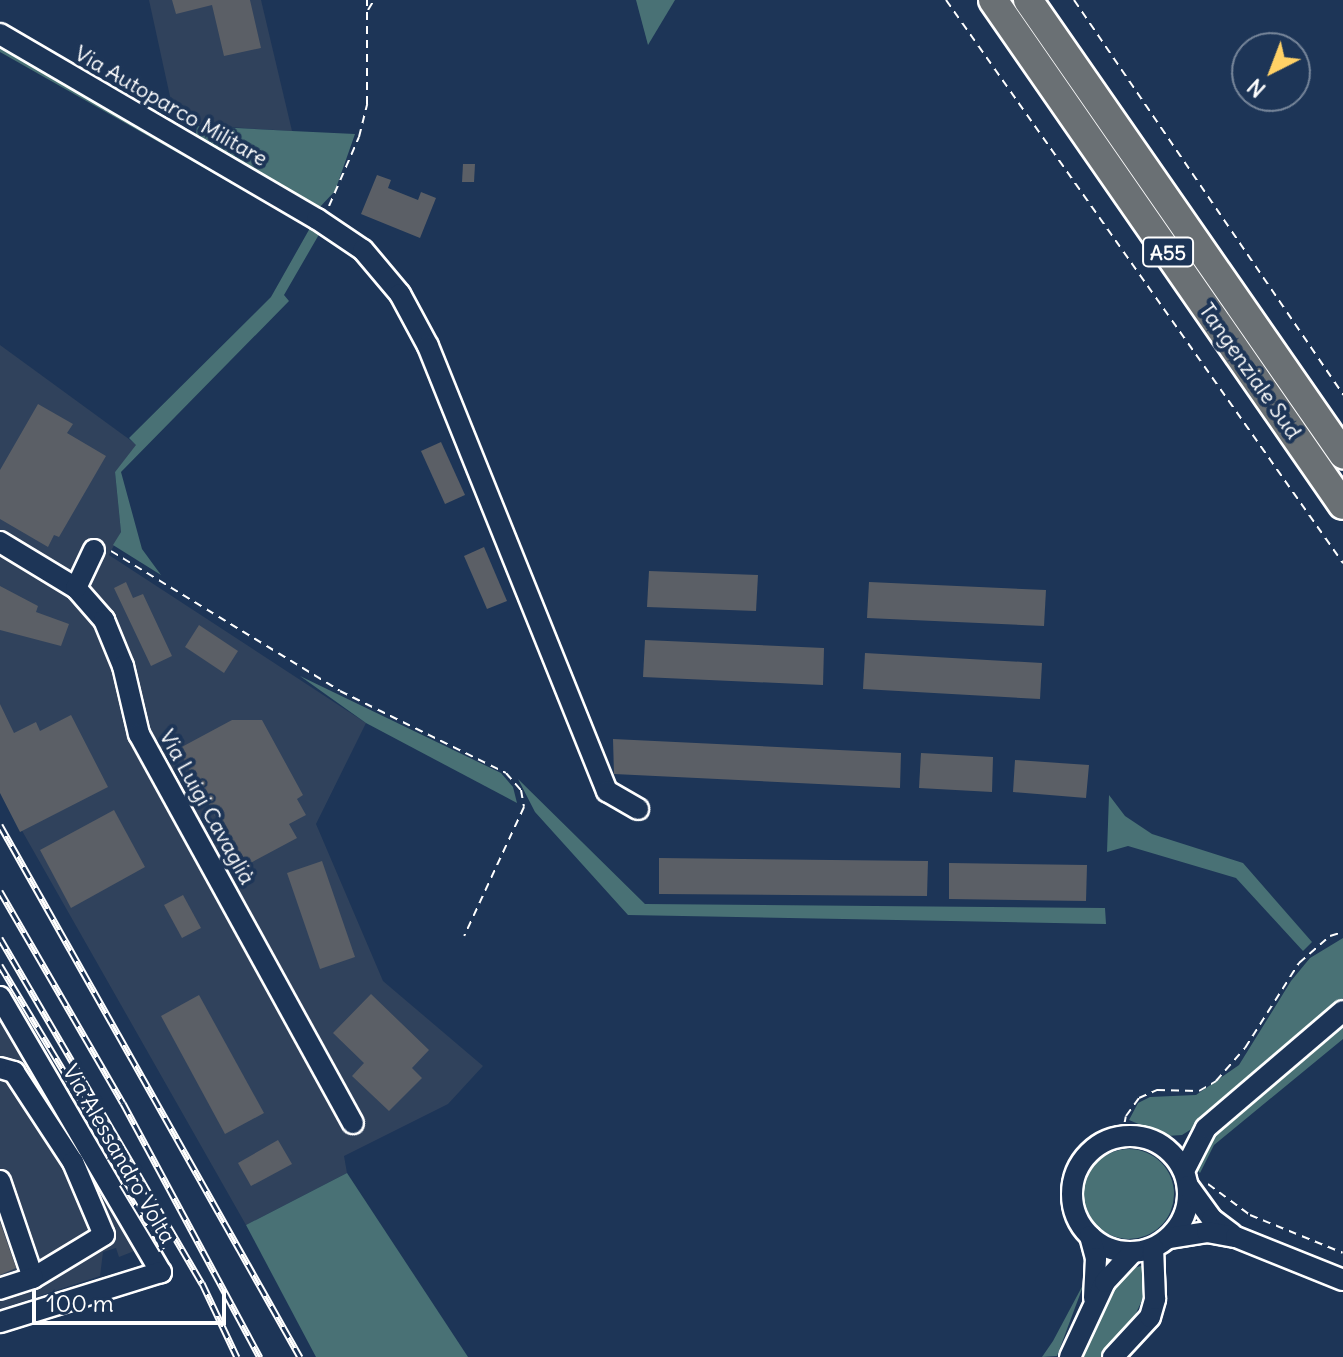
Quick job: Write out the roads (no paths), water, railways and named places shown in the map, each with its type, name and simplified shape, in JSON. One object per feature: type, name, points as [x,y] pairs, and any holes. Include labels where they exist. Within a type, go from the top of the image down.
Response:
[{"type":"highway","name":"Tangenziale Sud","points":[[993,0],[1343,505]]},
{"type":"highway","name":"Tangenziale Sud","points":[[1028,0],[1343,454]]},
{"type":"street","name":"Via Autoparco Militare","points":[[0,34],[317,219],[363,250],[400,294],[428,346],[607,791],[638,809]]},
{"type":"street","name":"Via Luigi Cavaglià","points":[[0,542],[76,588],[104,620],[123,666],[139,734],[353,1123]]},
{"type":"street","points":[[76,588],[94,550]]},
{"type":"street","name":"Via Alessandro Volta","points":[[0,997],[161,1272],[0,1322]]},
{"type":"street","points":[[1343,1011],[1206,1128],[1161,1144],[1122,1136],[1088,1153],[1072,1183],[1078,1220],[1090,1236],[1111,1249],[1152,1246],[1207,1232],[1236,1237],[1343,1280]]},
{"type":"street","points":[[0,1068],[14,1072],[73,1162],[104,1235],[33,1278],[0,1289]]},
{"type":"street","points":[[1070,1357],[1105,1282],[1181,1223],[1187,1179],[1206,1128]]},
{"type":"street","points":[[1161,1144],[1212,1219],[1236,1237]]},
{"type":"street","points":[[0,1181],[33,1278]]},
{"type":"street","points":[[1090,1236],[1096,1268],[1092,1306]]},
{"type":"street","points":[[1113,1357],[1150,1317],[1155,1299],[1152,1246]]},
{"type":"railway","points":[[0,825],[300,1357]]},
{"type":"railway","points":[[0,891],[123,1103],[260,1357]]},
{"type":"railway","points":[[0,938],[202,1283],[237,1357]]},
{"type":"railway","points":[[0,965],[136,1191]]},
{"type":"railway","points":[[122,1184],[162,1250]]}]
